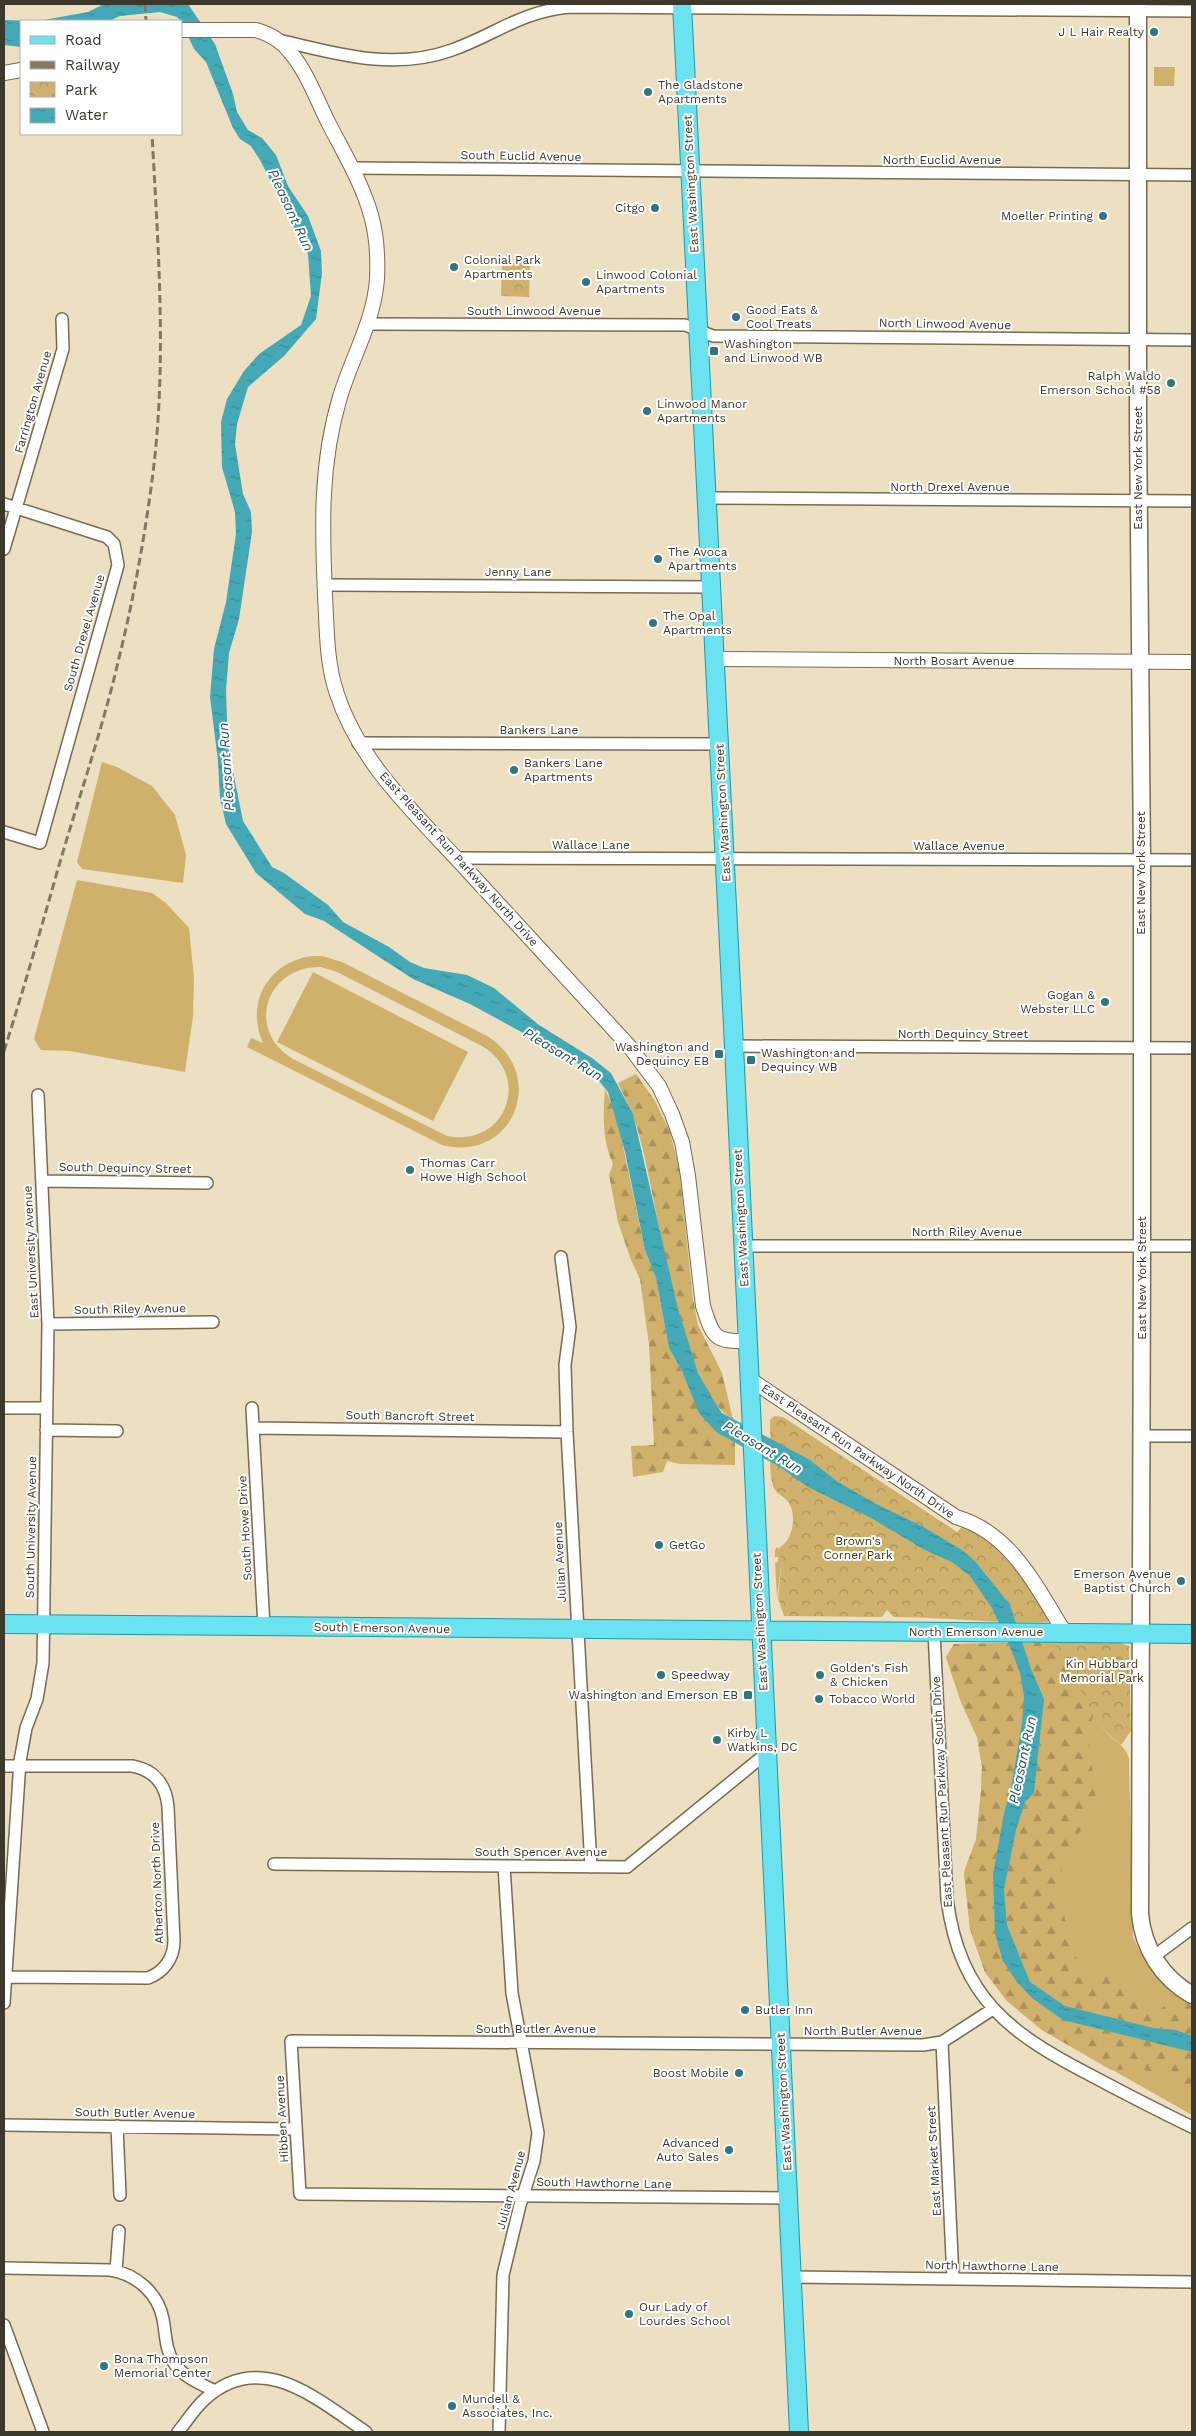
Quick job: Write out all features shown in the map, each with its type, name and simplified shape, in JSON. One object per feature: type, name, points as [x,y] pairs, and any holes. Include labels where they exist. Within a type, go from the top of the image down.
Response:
[{"type":"main road","name":"East Washington Street","points":[[682,6],[734,1046],[760,1631],[768,1752],[782,2044],[798,2432]]},
{"type":"main road","name":"East New York Street","points":[[1138,7],[1138,502],[1142,860],[1140,1914],[1143,1937],[1154,1957]]},
{"type":"main road","name":"South Emerson Avenue","points":[[4,1624],[760,1631]]},
{"type":"main road","name":"North Emerson Avenue","points":[[760,1631],[1192,1634]]},
{"type":"main road","points":[[1154,1957],[1174,1982],[1192,1995]]},
{"type":"street","points":[[182,30],[256,30],[268,33],[279,40],[330,52],[369,59],[412,59],[451,50],[521,17],[550,9],[682,6],[1138,7],[1192,11]]},
{"type":"street","name":"East Pleasant Run Parkway North Drive","points":[[279,40],[291,52],[303,72],[351,168],[371,213],[378,255],[376,290],[368,324],[340,395],[327,452],[322,506],[328,646],[332,675],[338,698],[358,743],[408,805],[629,1046],[659,1086],[676,1123],[686,1161],[703,1306],[709,1324],[713,1335],[718,1338],[730,1342],[747,1341]]},
{"type":"street","points":[[4,73],[20,70]]},
{"type":"street","name":"South Euclid Avenue","points":[[351,168],[691,172]]},
{"type":"street","name":"North Euclid Avenue","points":[[691,172],[1192,175]]},
{"type":"street","name":"Farrington Avenue","points":[[4,549],[63,349],[62,319]]},
{"type":"street","name":"South Linwood Avenue","points":[[368,324],[685,325],[698,330]]},
{"type":"street","name":"North Linwood Avenue","points":[[698,330],[703,334],[713,336],[1192,340]]},
{"type":"street","name":"North Drexel Avenue","points":[[707,498],[1192,502]]},
{"type":"street","name":"South Drexel Avenue","points":[[4,504],[106,537],[114,544],[118,565],[40,843],[4,832]]},
{"type":"street","name":"Jenny Lane","points":[[325,585],[711,587]]},
{"type":"street","name":"North Bosart Avenue","points":[[715,660],[1192,662]]},
{"type":"street","name":"Bankers Lane","points":[[358,743],[719,744]]},
{"type":"street","name":"Wallace Lane","points":[[456,858],[725,859]]},
{"type":"street","name":"Wallace Avenue","points":[[725,859],[1192,860]]},
{"type":"street","name":"North Dequincy Street","points":[[734,1046],[1192,1048]]},
{"type":"street","name":"East University Avenue","points":[[38,1095],[48,1324],[46,1430]]},
{"type":"street","name":"South Dequincy Street","points":[[42,1181],[207,1182]]},
{"type":"street","name":"North Riley Avenue","points":[[742,1246],[1192,1246]]},
{"type":"street","name":"Julian Avenue","points":[[561,1257],[570,1327],[565,1365],[567,1432],[591,1866]]},
{"type":"street","name":"South Riley Avenue","points":[[48,1324],[213,1322]]},
{"type":"street","name":"East Pleasant Run Parkway North Drive","points":[[748,1378],[956,1517],[973,1522],[997,1539],[1032,1578],[1065,1633]]},
{"type":"street","points":[[4,1408],[46,1408]]},
{"type":"street","name":"South Howe Drive","points":[[252,1408],[264,1627]]},
{"type":"street","name":"South Bancroft Street","points":[[254,1428],[567,1432]]},
{"type":"street","points":[[46,1430],[116,1431]]},
{"type":"street","name":"South University Avenue","points":[[43,1625],[46,1430]]},
{"type":"street","points":[[1142,1436],[1192,1436]]},
{"type":"street","points":[[4,2004],[20,1766],[23,1742],[41,1678],[43,1625]]},
{"type":"street","name":"East Pleasant Run Parkway South Drive","points":[[934,1631],[948,1911],[955,1941],[964,1965],[973,1982],[993,2009],[1024,2038],[1048,2054],[1192,2127]]},
{"type":"street","name":"South Spencer Avenue","points":[[274,1864],[627,1867],[768,1752]]},
{"type":"street","name":"Atherton North Drive","points":[[4,1766],[132,1766],[146,1770],[155,1776],[164,1787],[168,1807],[174,1946],[172,1956],[164,1968],[152,1976],[143,1978],[5,1977]]},
{"type":"street","name":"Julian Avenue","points":[[499,2432],[503,2275],[534,2161],[538,2133],[510,1965],[504,1866]]},
{"type":"street","points":[[1154,1957],[1192,1928]]},
{"type":"street","name":"North Butler Avenue","points":[[782,2044],[923,2046],[942,2042],[993,2009]]},
{"type":"street","name":"South Butler Avenue","points":[[291,2041],[782,2044]]},
{"type":"street","name":"Hibben Avenue","points":[[291,2041],[300,2194]]},
{"type":"street","name":"East Market Street","points":[[942,2042],[953,2279]]},
{"type":"street","name":"South Butler Avenue","points":[[4,2125],[296,2129]]},
{"type":"street","points":[[117,2126],[120,2195]]},
{"type":"street","name":"South Hawthorne Lane","points":[[300,2194],[788,2198]]},
{"type":"street","points":[[116,2271],[119,2231]]},
{"type":"street","points":[[4,2268],[116,2271],[138,2280],[156,2299],[163,2318],[167,2349],[176,2367],[188,2377],[215,2391]]},
{"type":"street","name":"North Hawthorne Lane","points":[[792,2278],[1192,2282]]},
{"type":"street","points":[[4,2325],[43,2432]]},
{"type":"street","points":[[178,2432],[201,2402],[215,2391],[229,2384],[249,2379],[264,2378],[284,2382],[303,2389],[366,2432]]},
{"type":"green space","points":[[1154,67],[1175,67],[1174,86],[1154,86]]},
{"type":"green space","points":[[502,262],[530,263],[529,297],[501,296]]},
{"type":"green space","points":[[102,762],[117,767],[152,786],[175,815],[186,855],[183,883],[82,869],[77,862]]},
{"type":"green space","points":[[77,880],[152,893],[166,903],[189,928],[194,978],[193,1016],[185,1072],[70,1051],[41,1050],[34,1039]]},
{"type":"green space","points":[[312,956],[322,956],[342,962],[487,1036],[506,1053],[516,1072],[519,1092],[514,1112],[504,1129],[488,1141],[467,1147],[442,1145],[247,1047],[251,1038],[263,1043],[258,1028],[257,1013],[259,999],[264,987],[283,966]],"holes":[[[321,967],[337,972],[482,1046],[498,1059],[506,1075],[509,1091],[505,1107],[497,1121],[484,1131],[467,1137],[447,1136],[293,1059],[278,1047],[269,1032],[266,1017],[268,1002],[275,988],[287,977],[302,969]]]},
{"type":"green space","points":[[313,972],[468,1052],[433,1121],[277,1042]]},
{"type":"green space","points":[[636,1074],[655,1101],[670,1132],[679,1168],[693,1299],[698,1325],[722,1373],[733,1419],[713,1400],[696,1367],[682,1326],[641,1144],[632,1113],[618,1083]]},
{"type":"green space","points":[[605,1089],[616,1114],[645,1250],[656,1278],[669,1348],[716,1432],[735,1442],[735,1465],[680,1464],[667,1461],[663,1472],[633,1477],[631,1446],[654,1445],[649,1345],[640,1279],[631,1260],[618,1222],[609,1175],[613,1164],[605,1137]]},
{"type":"green space","name":"Brown's Corner Park","points":[[774,1416],[783,1417],[957,1532],[967,1522],[981,1531],[1031,1582],[1049,1620],[1048,1622],[894,1617],[887,1610],[882,1617],[784,1616],[778,1598],[782,1560],[779,1548],[788,1539],[792,1527],[793,1514],[789,1503],[776,1491],[771,1479],[770,1420]]},
{"type":"green space","points":[[777,1547],[782,1553],[782,1560],[777,1598],[775,1563],[778,1562],[778,1557],[775,1557],[775,1550]]},
{"type":"green space","points":[[1053,1642],[1067,1662],[1102,1727],[1124,1749],[1129,1758],[1133,1937],[1144,1958],[1164,1985],[1192,2006],[1192,2115],[1042,2030],[1007,2001],[985,1972],[970,1929],[964,1872],[976,1840],[982,1767],[977,1737],[961,1702],[946,1657],[954,1644]]},
{"type":"green space","points":[[1053,1642],[1093,1713],[1089,1744],[1096,1800],[1085,1824],[1065,1854],[1059,1885],[1070,1948],[1084,1970],[1093,1976],[1105,1971],[1113,1971],[1139,2001],[1145,2013],[1158,2011],[1177,1997],[1192,2006],[1192,2036],[1176,2030],[1153,2028],[1065,2006],[1030,1982],[1007,1925],[1004,1889],[1016,1830],[1025,1802],[1034,1793],[1044,1699],[1031,1669],[1024,1643]]},
{"type":"green space","name":"Kin Hubbard Memorial Park","points":[[1053,1642],[1120,1643],[1129,1646],[1131,1731],[1121,1745],[1105,1731],[1095,1717]]},
{"type":"green space","points":[[1008,1643],[1020,1673],[1024,1696],[1022,1724],[1011,1788],[1004,1813],[993,1875],[995,1934],[1017,1982],[1032,1998],[1063,2020],[1192,2052],[1192,2093],[1154,2072],[1139,2069],[1111,2070],[1042,2030],[1007,2001],[985,1972],[970,1929],[964,1872],[976,1840],[982,1767],[977,1737],[961,1702],[946,1657],[954,1644]]},
{"type":"water","name":"Pleasant Run","points":[[104,4],[188,4],[215,44],[233,94],[237,112],[248,130],[262,138],[276,155],[288,186],[308,216],[321,251],[322,273],[316,319],[284,356],[248,387],[237,424],[235,444],[243,494],[251,512],[252,532],[239,619],[229,653],[226,690],[228,747],[243,821],[272,867],[284,873],[328,905],[343,922],[389,947],[410,962],[424,968],[467,975],[494,988],[539,1025],[592,1058],[611,1073],[633,1114],[678,1309],[698,1373],[722,1413],[810,1460],[838,1482],[878,1505],[922,1526],[962,1550],[975,1561],[1010,1605],[1031,1669],[1044,1699],[1034,1793],[1025,1802],[1016,1830],[1004,1889],[1007,1925],[1030,1982],[1065,2006],[1153,2028],[1176,2030],[1192,2036],[1192,2052],[1063,2020],[1032,1998],[1017,1982],[1003,1961],[995,1934],[993,1875],[1004,1813],[1011,1788],[1022,1724],[1024,1696],[1020,1673],[1010,1647],[992,1608],[970,1576],[952,1562],[925,1550],[871,1518],[808,1487],[780,1467],[716,1432],[699,1413],[682,1371],[669,1348],[656,1278],[645,1250],[625,1152],[608,1092],[595,1076],[573,1060],[470,1004],[413,979],[324,921],[305,914],[256,873],[226,824],[220,798],[218,761],[210,697],[214,649],[226,602],[236,534],[235,512],[222,467],[221,422],[227,399],[244,371],[259,354],[301,325],[311,296],[308,254],[260,160],[251,146],[240,139],[233,128],[206,62],[194,49],[182,20],[160,12],[120,16],[111,20],[44,20],[88,12]]},
{"type":"water","points":[[4,20],[20,21],[20,47],[4,45]]},
{"type":"railway","points":[[145,4],[146,20]]},
{"type":"railway","points":[[4,1051],[113,684],[143,543],[153,473],[160,388],[160,303],[152,135]]},
{"type":"place","name":"J L Hair Realty","points":[[1154,32]]},
{"type":"place","name":"The Gladstone Apartments","points":[[648,92]]},
{"type":"place","name":"Citgo","points":[[655,208]]},
{"type":"place","name":"Moeller Printing","points":[[1103,216]]},
{"type":"place","name":"Colonial Park Apartments","points":[[454,267]]},
{"type":"place","name":"Linwood Colonial Apartments","points":[[586,282]]},
{"type":"place","name":"Good Eats & Cool Treats","points":[[736,317]]},
{"type":"place","name":"Washington and Linwood WB","points":[[714,351]]},
{"type":"place","name":"Ralph Waldo Emerson School #58","points":[[1171,383]]},
{"type":"place","name":"Linwood Manor Apartments","points":[[647,411]]},
{"type":"place","name":"The Avoca Apartments","points":[[658,559]]},
{"type":"place","name":"The Opal Apartments","points":[[653,623]]},
{"type":"place","name":"Bankers Lane Apartments","points":[[514,770]]},
{"type":"place","name":"Gogan & Webster LLC","points":[[1105,1002]]},
{"type":"place","name":"Washington and Dequincy EB","points":[[719,1054]]},
{"type":"place","name":"Washington and Dequincy WB","points":[[751,1060]]},
{"type":"place","name":"Thomas Carr Howe High School","points":[[410,1170]]},
{"type":"place","name":"GetGo","points":[[659,1545]]},
{"type":"place","name":"Emerson Avenue Baptist Church","points":[[1181,1581]]},
{"type":"place","name":"Speedway","points":[[661,1675]]},
{"type":"place","name":"Golden's Fish & Chicken","points":[[820,1675]]},
{"type":"place","name":"Washington and Emerson EB","points":[[748,1695]]},
{"type":"place","name":"Tobacco World","points":[[819,1699]]},
{"type":"place","name":"Kirby L Watkins, DC","points":[[717,1740]]},
{"type":"place","name":"Butler Inn","points":[[745,2010]]},
{"type":"place","name":"Boost Mobile","points":[[739,2073]]},
{"type":"place","name":"Advanced Auto Sales","points":[[729,2150]]},
{"type":"place","name":"Our Lady of Lourdes School","points":[[629,2314]]},
{"type":"place","name":"Bona Thompson Memorial Center","points":[[104,2366]]},
{"type":"place","name":"Mundell & Associates, Inc.","points":[[452,2406]]}]
